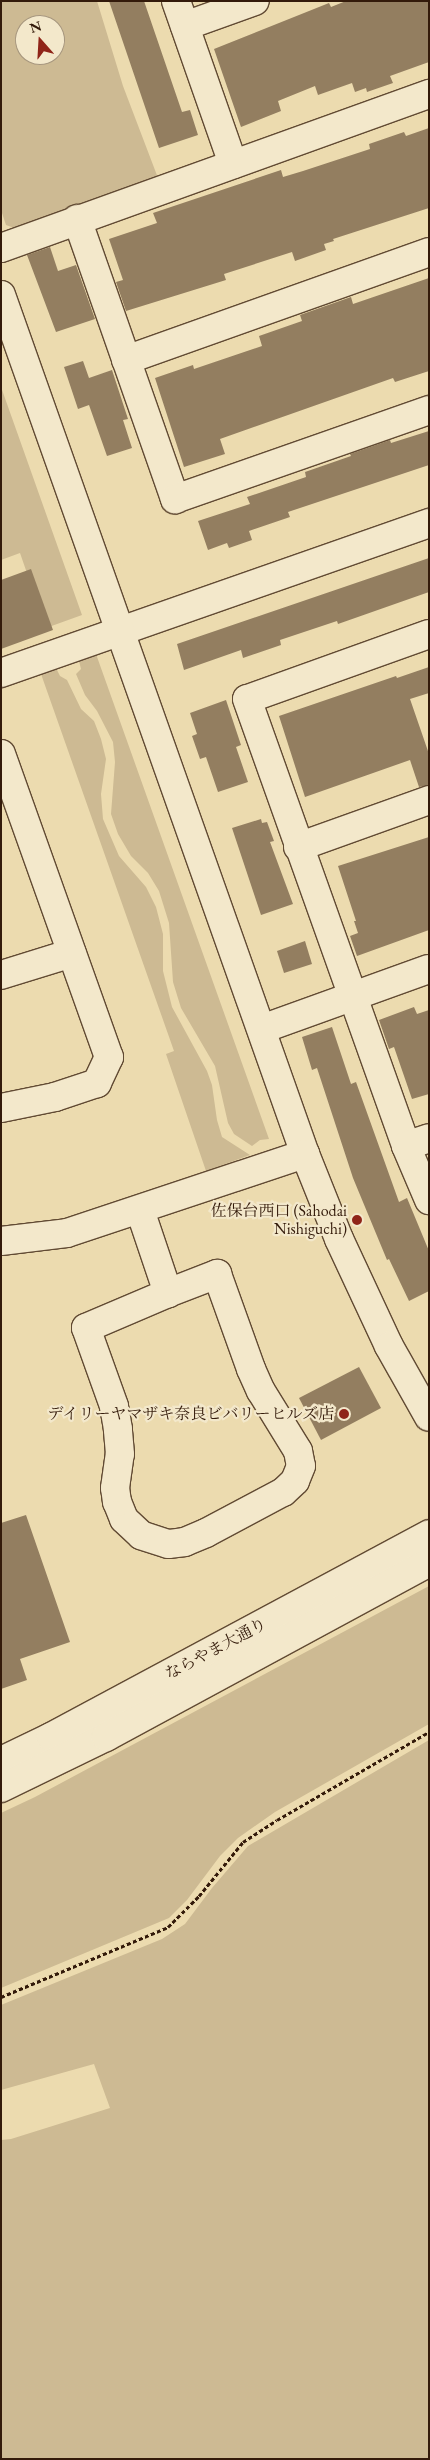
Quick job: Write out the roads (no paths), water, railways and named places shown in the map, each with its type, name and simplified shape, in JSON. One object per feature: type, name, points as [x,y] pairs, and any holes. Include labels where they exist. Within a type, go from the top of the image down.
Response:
[{"type":"street","points":[[176,1],[232,164]]},
{"type":"street","points":[[185,26],[255,1]]},
{"type":"street","points":[[1,248],[77,219],[429,94]]},
{"type":"street","points":[[77,219],[175,499],[429,410]]},
{"type":"street","points":[[126,360],[429,252]]},
{"type":"street","points":[[1,294],[305,1154],[339,1239],[389,1346],[429,1418]]},
{"type":"street","points":[[1,673],[429,523]]},
{"type":"street","points":[[429,634],[246,699],[352,997],[417,1142],[429,1200]]},
{"type":"street","points":[[1,754],[11,815],[72,953],[109,1057],[97,1083],[55,1097],[1,1108]]},
{"type":"street","points":[[298,846],[429,800]]},
{"type":"street","points":[[1,975],[72,953]]},
{"type":"street","points":[[262,1029],[429,969]]},
{"type":"street","points":[[1,1241],[67,1233],[305,1154]]},
{"type":"street","points":[[140,1210],[168,1293]]},
{"type":"street","points":[[217,1274],[251,1369],[261,1391],[298,1451],[301,1466],[295,1480],[283,1492],[206,1533],[185,1542],[168,1544],[140,1535],[124,1519],[116,1502],[115,1488],[120,1454],[118,1429],[114,1406],[86,1328],[168,1293],[217,1274]]},
{"type":"street","name":"ならやま大通り","points":[[1,1761],[51,1737],[429,1534]]},
{"type":"street","name":"ならやま大通り","points":[[1,1788],[106,1737],[429,1562]]},
{"type":"place","name":"佐保台西口 (Sahodai Nishiguchi)","points":[[357,1220]]},
{"type":"place","name":"デイリーヤマザキ奈良ビバリーヒルズ店","points":[[344,1414]]}]
